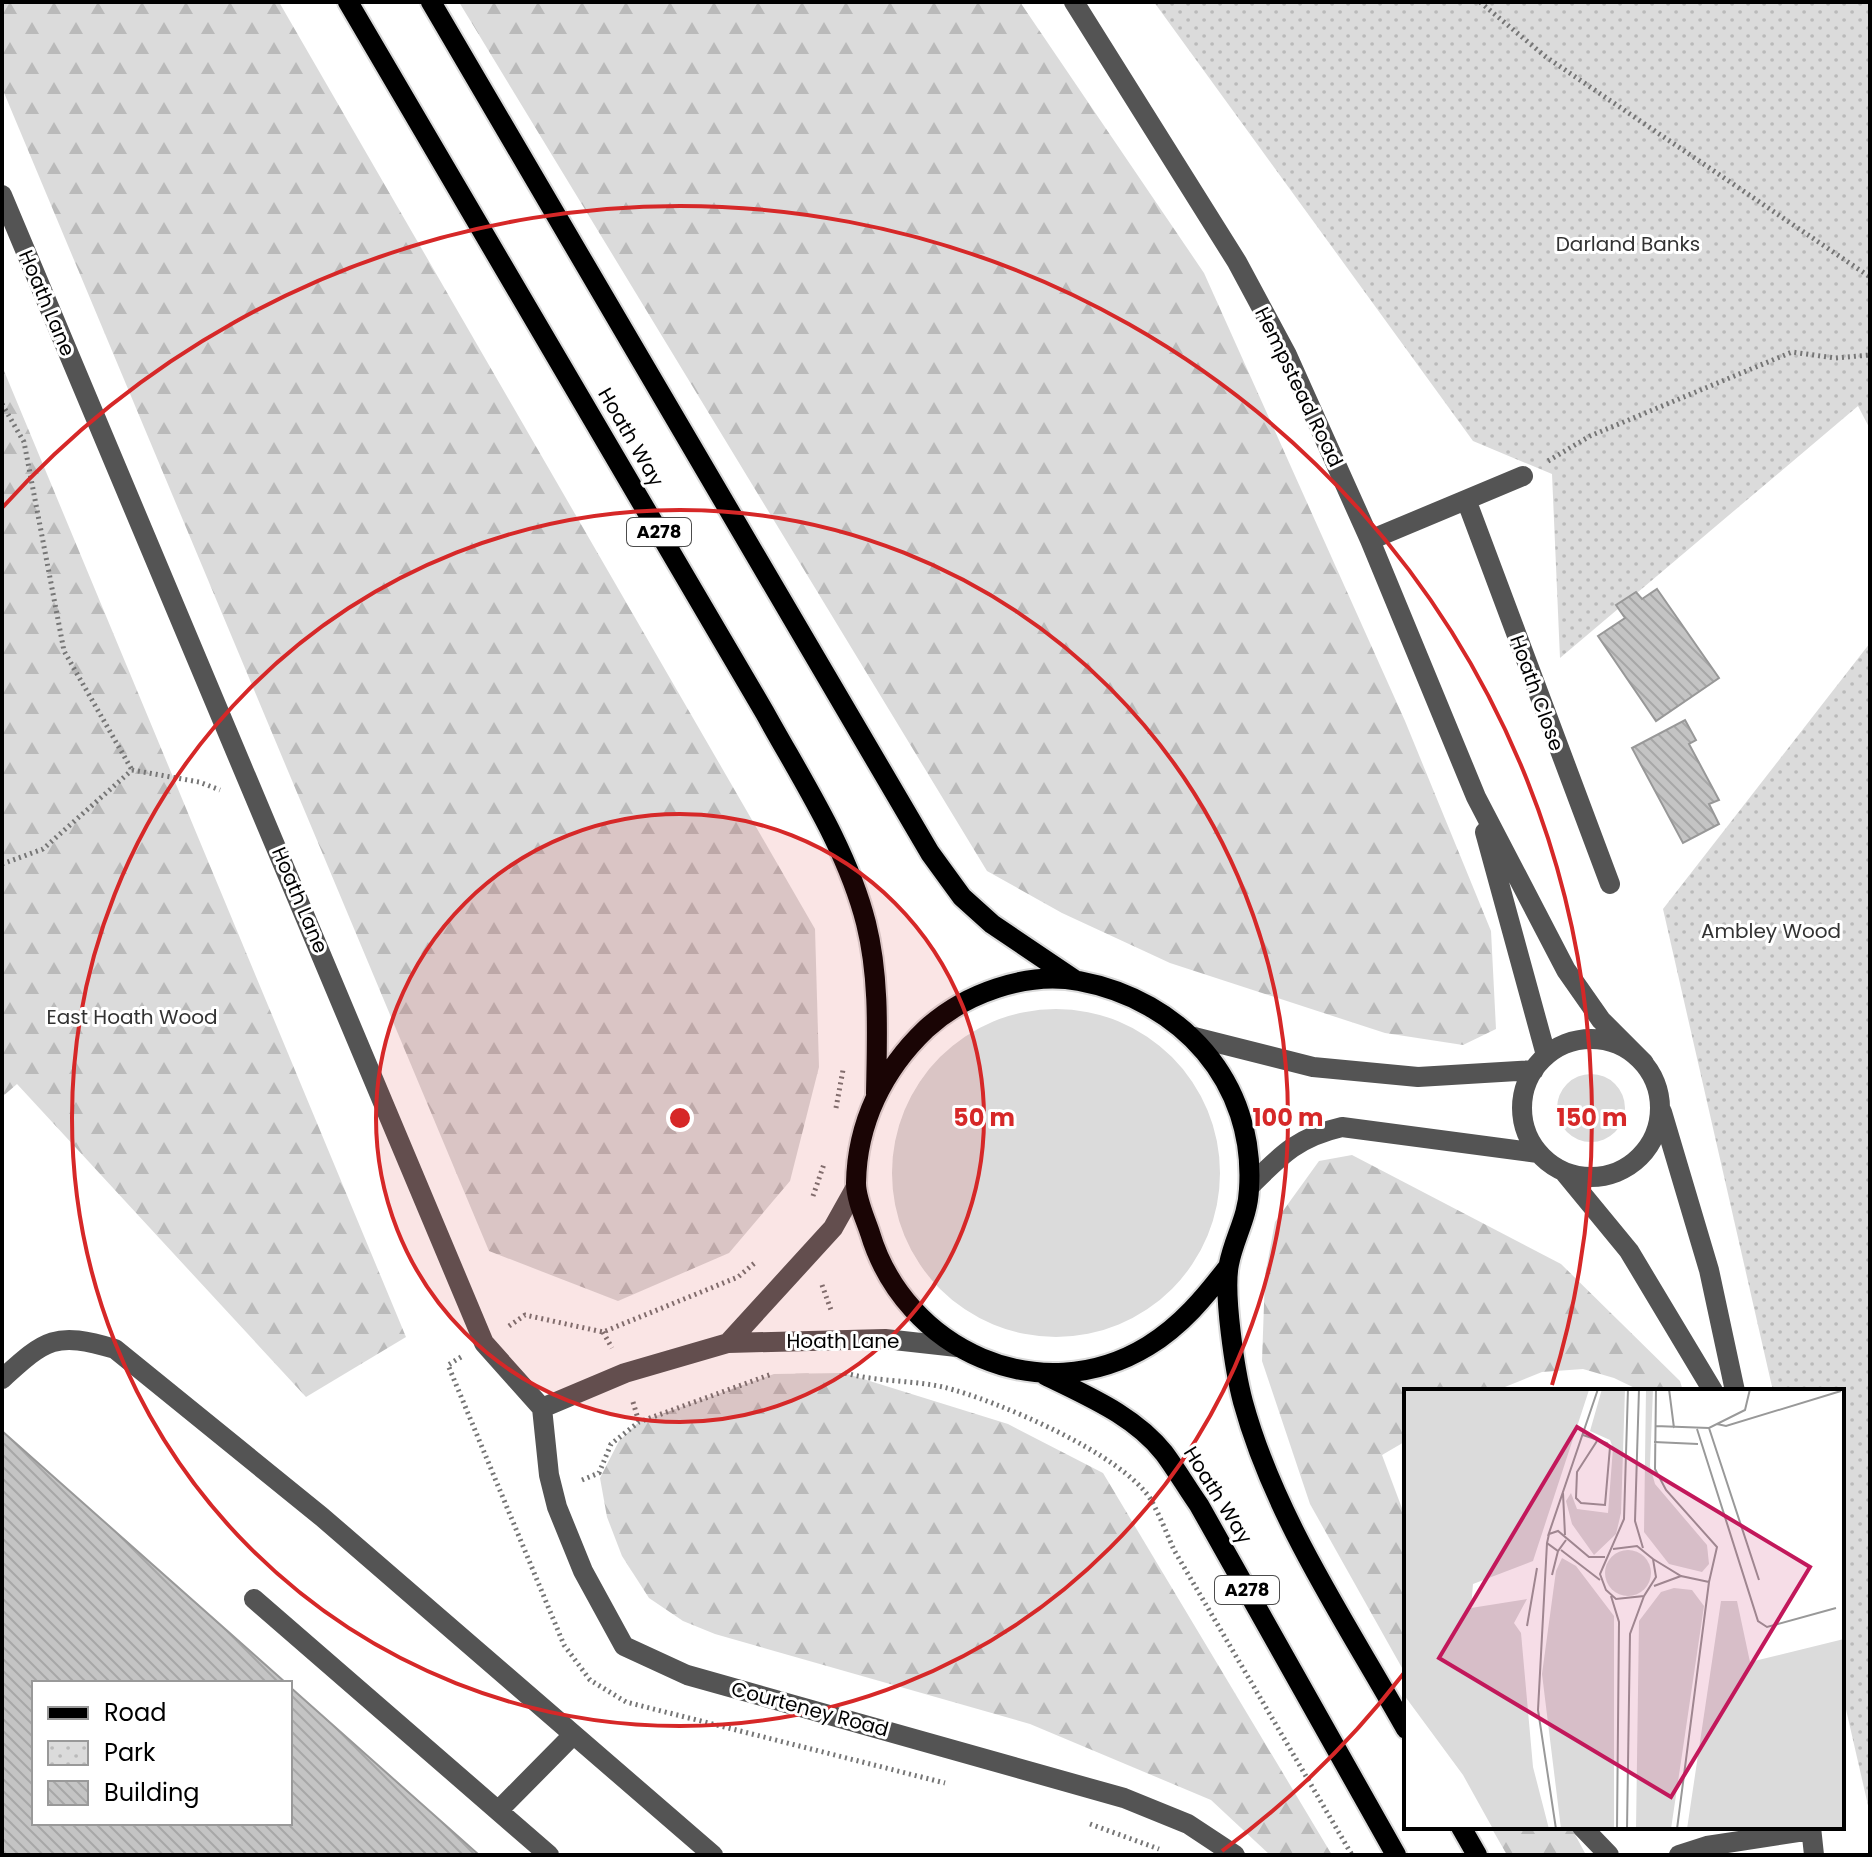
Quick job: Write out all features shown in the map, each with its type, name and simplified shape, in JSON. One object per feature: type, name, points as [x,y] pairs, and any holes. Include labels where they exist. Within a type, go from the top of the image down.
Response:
[{"type":"main road","name":"Hoath Way","points":[[348,2],[765,713],[826,823],[850,875],[866,923],[877,1015],[876,1094]]},
{"type":"main road","points":[[431,2],[930,853],[962,897],[992,924],[1075,980]]},
{"type":"main road","points":[[1035,980],[1075,980],[1126,994],[1161,1012],[1194,1037],[1219,1071],[1236,1105],[1247,1145],[1250,1186],[1245,1218],[1228,1267],[1196,1308],[1148,1346],[1100,1367],[1044,1375],[1012,1368],[957,1347],[917,1317],[895,1288],[875,1253],[856,1187],[862,1138],[876,1094],[901,1053],[937,1019],[966,1001],[998,988],[1035,980]]},
{"type":"main road","points":[[1228,1267],[1232,1333],[1243,1402],[1272,1481],[1404,1725]]},
{"type":"main road","name":"Hoath Way","points":[[1044,1375],[1110,1408],[1163,1452],[1199,1505],[1396,1855]]},
{"type":"main road","points":[[1462,1829],[1477,1855]]},
{"type":"street","name":"Hempstead Road","points":[[1074,2],[1237,262],[1287,355],[1370,540],[1476,797],[1566,970],[1601,1020],[1644,1063]]},
{"type":"street","name":"Hoath Lane","points":[[2,195],[484,1343],[542,1408],[625,1373],[728,1343],[840,1338],[885,1339],[957,1347]]},
{"type":"street","points":[[1370,540],[1523,476]]},
{"type":"street","name":"Hoath Close","points":[[1467,502],[1610,884]]},
{"type":"street","name":"Hempstead Road","points":[[1476,797],[1540,1063]]},
{"type":"street","points":[[1194,1037],[1313,1067],[1418,1077],[1540,1063],[1573,1041],[1591,1039],[1619,1045],[1644,1063],[1656,1082],[1709,1270],[1735,1389]]},
{"type":"street","points":[[1540,1063],[1523,1094],[1525,1128],[1538,1153],[1564,1172],[1629,1251],[1712,1389]]},
{"type":"street","points":[[1564,1172],[1591,1178],[1615,1173],[1636,1161],[1651,1143],[1661,1108]]},
{"type":"street","points":[[1250,1186],[1284,1152],[1312,1134],[1342,1127],[1538,1153]]},
{"type":"street","points":[[728,1343],[833,1228],[856,1187]]},
{"type":"street","points":[[2,1379],[40,1345],[81,1339],[115,1349],[322,1517],[713,1855]]},
{"type":"street","name":"Courteney Road","points":[[542,1408],[549,1475],[557,1507],[583,1571],[624,1646],[687,1675],[1124,1798],[1188,1824],[1235,1855]]},
{"type":"street","points":[[254,1599],[549,1855]]},
{"type":"street","points":[[498,1811],[573,1735]]},
{"type":"street","points":[[1584,1829],[1609,1855]]},
{"type":"street","points":[[1679,1855],[1705,1836],[1811,1829],[1814,1855]]},
{"type":"path","points":[[1480,2],[1546,57],[1870,277]]},
{"type":"path","points":[[1523,476],[1590,436],[1792,352],[1835,358],[1870,355]]},
{"type":"path","points":[[2,404],[24,442],[64,651],[132,770]]},
{"type":"path","points":[[132,770],[199,782],[261,806]]},
{"type":"path","points":[[2,864],[43,849],[132,770]]},
{"type":"path","points":[[833,1124],[844,1064]]},
{"type":"path","points":[[810,1204],[827,1154]]},
{"type":"path","points":[[525,1315],[603,1332],[738,1277],[761,1257]]},
{"type":"path","points":[[806,1259],[823,1286],[840,1338],[843,1373]]},
{"type":"path","points":[[830,1373],[944,1387],[1047,1427],[1113,1462],[1150,1498],[1174,1550],[1352,1855]]},
{"type":"path","points":[[599,1473],[611,1444],[639,1422],[774,1374]]},
{"type":"green space","points":[[2,2],[279,2],[815,929],[819,1067],[790,1181],[729,1253],[618,1301],[489,1251],[2,88]]},
{"type":"green space","points":[[459,2],[1020,2],[1204,273],[1405,721],[1491,931],[1496,1029],[1463,1045],[1385,1033],[1170,963],[1062,913],[987,871]]},
{"type":"green space","name":"Darland Banks","points":[[1154,2],[1870,2],[1870,429],[1858,406],[1560,658],[1552,474],[1473,441]]},
{"type":"green space","name":"East Hoath Wood","points":[[2,366],[406,1337],[306,1397],[17,1084],[2,1097]]},
{"type":"green space","name":"Ambley Wood","points":[[1870,643],[1870,1814],[1844,1701],[1844,1389],[1773,1389],[1663,909]]},
{"type":"green space","points":[[1056,1009],[1088,1012],[1119,1022],[1147,1037],[1172,1057],[1192,1082],[1207,1110],[1217,1141],[1220,1173],[1217,1205],[1207,1236],[1192,1264],[1172,1289],[1147,1309],[1119,1324],[1088,1334],[1056,1337],[1024,1334],[993,1324],[965,1309],[940,1289],[920,1264],[905,1236],[895,1205],[892,1173],[895,1141],[905,1110],[920,1082],[940,1057],[965,1037],[993,1022],[1024,1012]]},
{"type":"green space","points":[[1584,1074],[1598,1074],[1610,1079],[1620,1089],[1625,1108],[1620,1127],[1610,1137],[1598,1142],[1584,1142],[1572,1137],[1562,1127],[1557,1115],[1557,1101],[1562,1089],[1572,1079]]},
{"type":"green space","points":[[1352,1155],[1561,1264],[1680,1381],[1682,1389],[1637,1389],[1583,1369],[1542,1372],[1500,1389],[1404,1389],[1404,1442],[1382,1455],[1404,1514],[1404,1671],[1310,1504],[1262,1361],[1265,1276],[1275,1222],[1319,1161]]},
{"type":"green space","points":[[844,1373],[1008,1424],[1103,1473],[1332,1855],[1270,1855],[1211,1800],[1030,1724],[715,1634],[683,1621],[649,1598],[622,1556],[607,1517],[600,1478],[619,1441],[639,1422],[774,1374]]},
{"type":"green space","points":[[1492,1829],[1572,1829],[1586,1855],[1507,1855]]},
{"type":"building","points":[[1657,589],[1719,678],[1656,721],[1598,636],[1625,618],[1616,605],[1636,592],[1642,599]]},
{"type":"building","points":[[1685,720],[1696,740],[1689,744],[1719,800],[1709,804],[1719,824],[1683,843],[1632,748]]},
{"type":"building","points":[[2,1431],[284,1681],[32,1681],[32,1825],[292,1825],[292,1689],[479,1855],[2,1855]]}]
